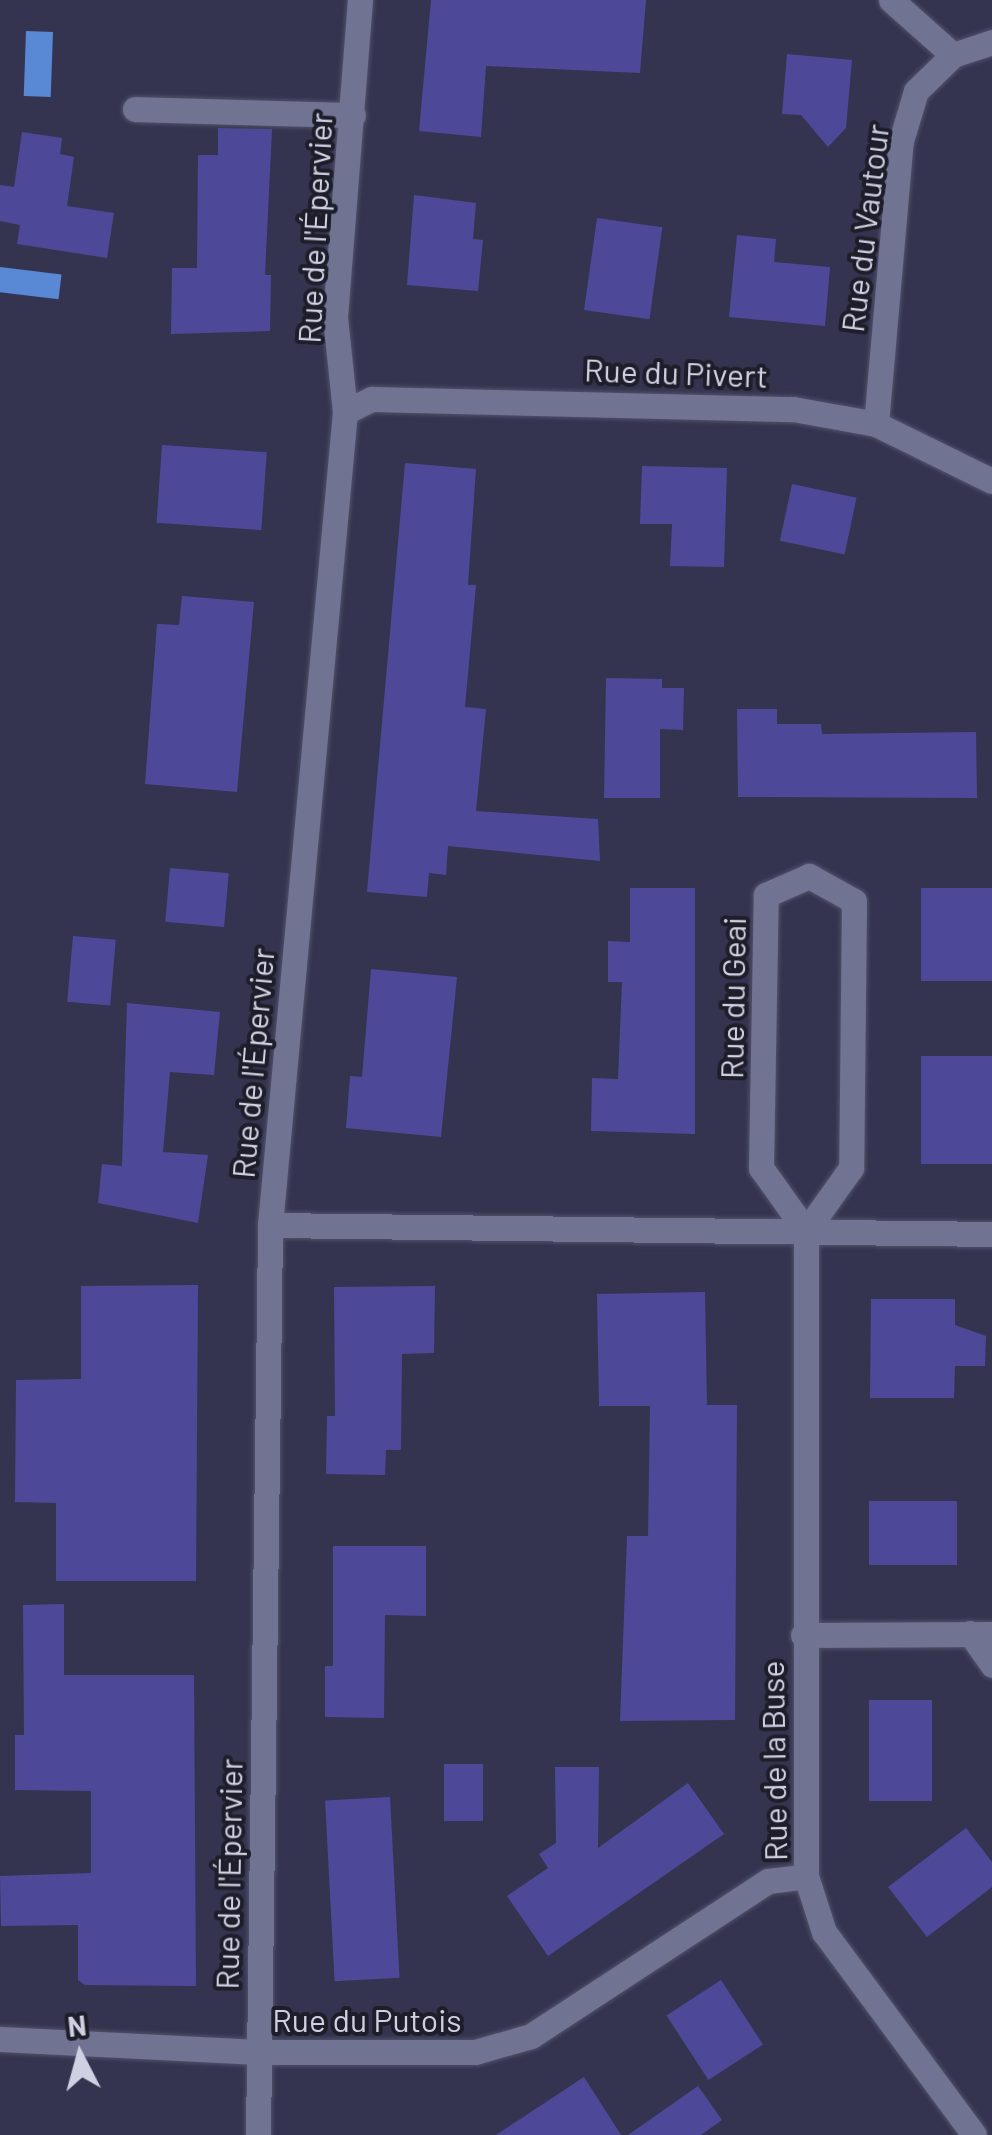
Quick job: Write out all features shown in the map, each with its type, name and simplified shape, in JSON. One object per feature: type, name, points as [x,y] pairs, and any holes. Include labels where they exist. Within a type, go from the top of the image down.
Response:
[{"type":"street","name":"Rue de l'Épervier","points":[[258,2135],[270,1225],[346,412],[335,318],[360,0]]},
{"type":"street","points":[[892,0],[953,54]]},
{"type":"street","name":"Rue du Vautour","points":[[876,424],[901,140],[916,90],[953,54],[992,42]]},
{"type":"street","points":[[135,109],[352,115]]},
{"type":"street","name":"Rue du Pivert","points":[[346,412],[372,399],[688,403],[793,409],[876,424],[992,481]]},
{"type":"street","name":"Rue du Geai","points":[[809,876],[854,901],[854,939],[851,1168],[806,1231],[761,1168],[766,895],[809,876]]},
{"type":"street","points":[[270,1225],[992,1234]]},
{"type":"street","name":"Rue de la Buse","points":[[806,1231],[806,1876],[824,1932],[974,2135]]},
{"type":"street","name":"Rue de la Buse","points":[[804,1635],[981,1634],[992,1664]]},
{"type":"street","name":"Rue du Putois","points":[[0,2039],[258,2052],[476,2052],[531,2036],[768,1881],[806,1876]]},
{"type":"water","points":[[26,31],[53,32],[51,97],[24,96]]},
{"type":"water","points":[[0,267],[62,275],[58,299],[0,292]]},
{"type":"building","points":[[431,0],[646,0],[640,73],[486,66],[481,137],[419,131]]},
{"type":"building","points":[[787,54],[852,60],[846,128],[828,147],[801,115],[782,114]]},
{"type":"building","points":[[218,128],[272,129],[265,275],[271,275],[270,331],[171,334],[172,268],[197,268],[198,155],[218,155]]},
{"type":"building","points":[[22,132],[62,138],[60,154],[74,157],[67,206],[114,213],[107,258],[17,244],[20,225],[0,221],[0,185],[14,187]]},
{"type":"building","points":[[414,195],[476,203],[473,239],[483,240],[478,291],[407,285]]},
{"type":"building","points":[[597,218],[662,227],[649,319],[584,310]]},
{"type":"building","points":[[737,235],[776,239],[774,262],[830,267],[825,326],[729,317]]},
{"type":"building","points":[[162,445],[267,452],[261,530],[157,523]]},
{"type":"building","points":[[405,463],[476,469],[468,585],[476,585],[465,707],[486,709],[476,811],[598,819],[600,861],[448,846],[446,875],[429,873],[427,897],[367,892]]},
{"type":"building","points":[[642,466],[727,468],[724,567],[670,566],[672,524],[640,524]]},
{"type":"building","points":[[792,484],[857,498],[844,554],[780,541]]},
{"type":"building","points":[[182,596],[254,602],[237,792],[145,784],[157,624],[179,625]]},
{"type":"building","points":[[606,678],[662,679],[662,688],[684,688],[683,730],[660,729],[660,798],[604,798]]},
{"type":"building","points":[[737,709],[777,709],[777,724],[821,724],[822,734],[976,732],[977,798],[738,797]]},
{"type":"building","points":[[170,868],[229,873],[224,927],[165,922]]},
{"type":"building","points":[[630,888],[695,888],[695,1134],[591,1131],[592,1078],[618,1079],[622,982],[608,982],[608,941],[630,942]]},
{"type":"building","points":[[921,888],[992,888],[992,981],[921,981]]},
{"type":"building","points":[[73,936],[116,940],[110,1005],[67,1002]]},
{"type":"building","points":[[371,969],[457,977],[441,1137],[346,1128],[350,1076],[362,1077]]},
{"type":"building","points":[[127,1003],[220,1012],[214,1075],[170,1072],[163,1152],[208,1155],[198,1223],[98,1203],[102,1164],[122,1166]]},
{"type":"building","points":[[921,1056],[992,1056],[992,1164],[921,1164]]},
{"type":"building","points":[[198,1285],[196,1581],[56,1581],[56,1503],[15,1502],[16,1380],[81,1379],[81,1286]]},
{"type":"building","points":[[435,1286],[434,1353],[402,1354],[401,1450],[386,1450],[385,1475],[326,1474],[327,1416],[335,1416],[334,1287]]},
{"type":"building","points":[[705,1292],[707,1405],[737,1405],[735,1720],[620,1721],[627,1536],[648,1536],[650,1406],[599,1406],[597,1294]]},
{"type":"building","points":[[871,1299],[955,1299],[955,1325],[986,1336],[985,1366],[955,1366],[954,1398],[870,1398]]},
{"type":"building","points":[[869,1501],[957,1501],[957,1565],[869,1565]]},
{"type":"building","points":[[333,1546],[426,1546],[426,1616],[385,1615],[384,1718],[325,1717],[325,1666],[333,1666]]},
{"type":"building","points":[[64,1604],[64,1675],[194,1675],[196,1986],[85,1985],[78,1980],[78,1925],[1,1926],[0,1876],[91,1873],[91,1791],[15,1790],[15,1735],[24,1735],[23,1605]]},
{"type":"building","points":[[869,1700],[932,1700],[932,1801],[869,1801]]},
{"type":"building","points":[[444,1764],[483,1764],[483,1821],[444,1821]]},
{"type":"building","points":[[555,1767],[599,1767],[598,1848],[688,1783],[724,1834],[548,1956],[507,1896],[548,1868],[539,1854],[556,1843]]},
{"type":"building","points":[[390,1797],[399,1978],[335,1981],[325,1800]]},
{"type":"building","points":[[966,1828],[992,1862],[992,1887],[927,1937],[888,1887]]},
{"type":"building","points":[[721,1980],[763,2045],[708,2080],[666,2015]]},
{"type":"building","points":[[584,2077],[621,2135],[496,2135]]},
{"type":"building","points":[[698,2086],[722,2120],[701,2135],[628,2135]]}]
